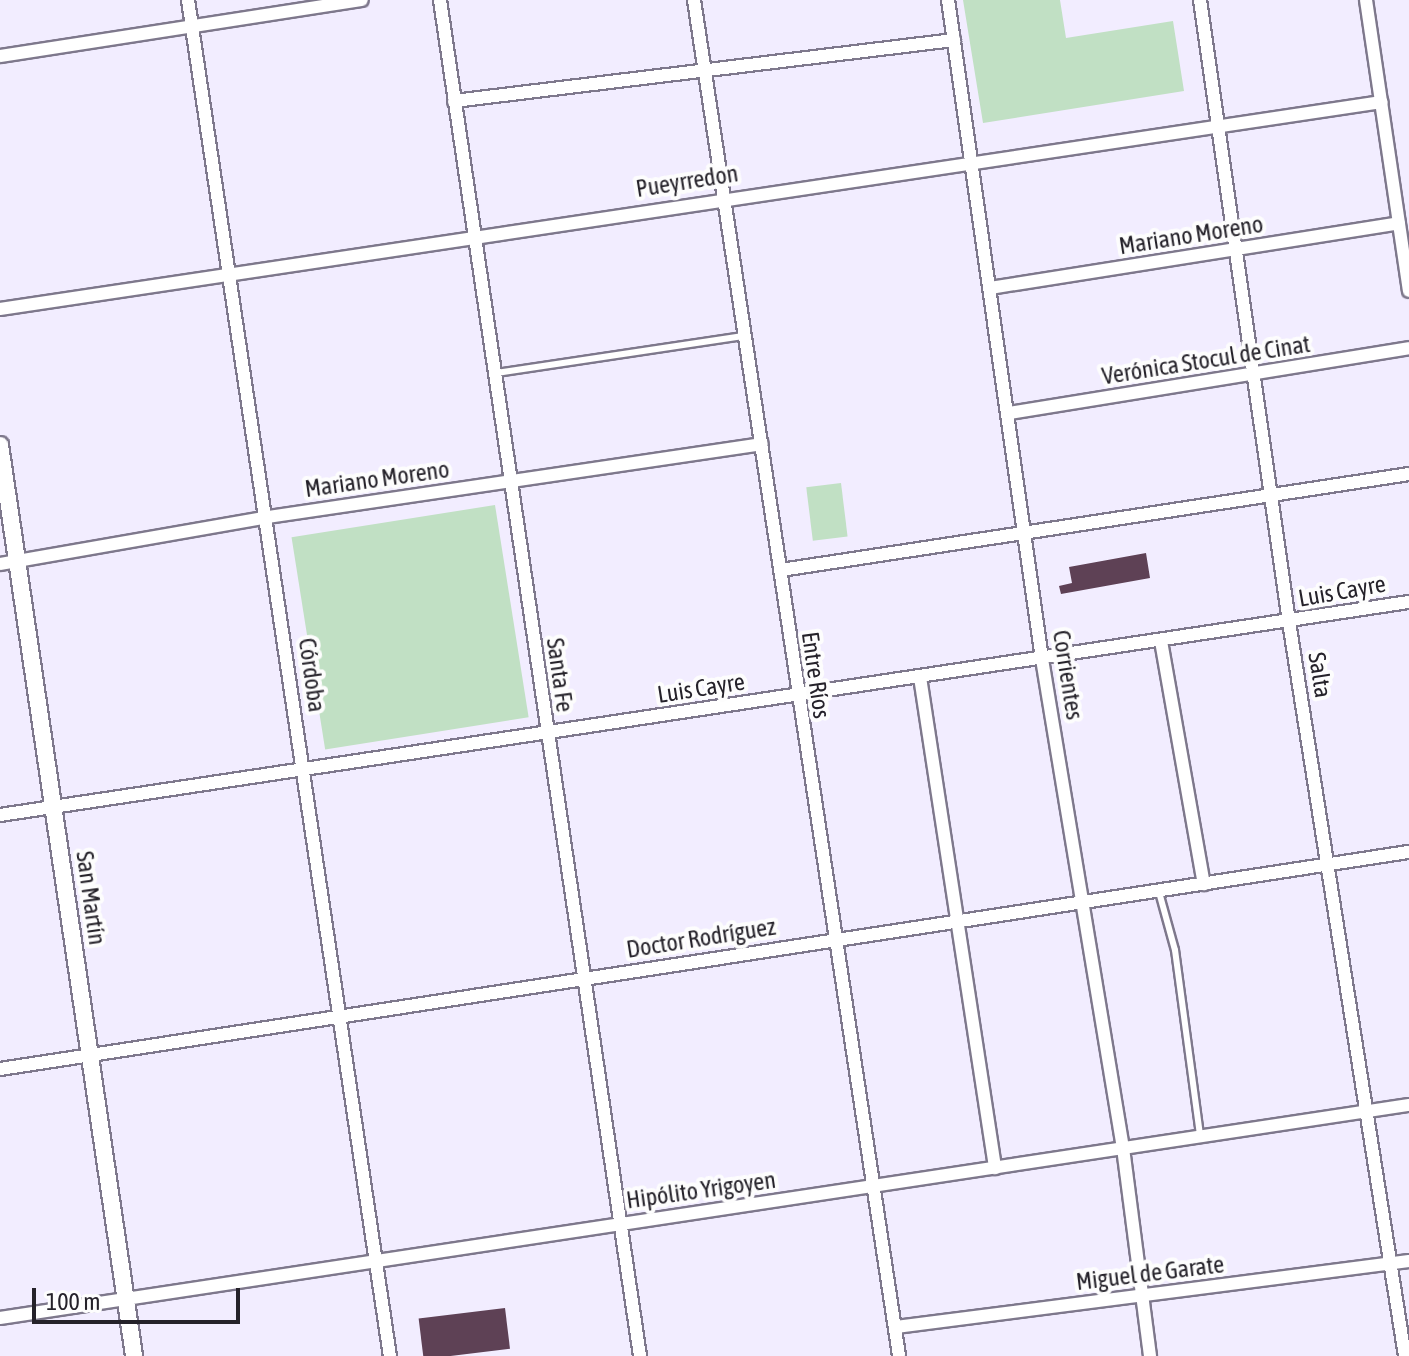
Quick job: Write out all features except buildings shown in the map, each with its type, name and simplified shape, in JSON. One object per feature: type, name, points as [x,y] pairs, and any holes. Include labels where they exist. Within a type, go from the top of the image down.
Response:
[{"type":"street","name":"Córdoba","points":[[188,0],[268,517],[390,1356]]},
{"type":"street","points":[[0,56],[362,0]]},
{"type":"street","name":"Santa Fe","points":[[440,0],[640,1356]]},
{"type":"street","name":"Entre Ríos","points":[[694,0],[781,570],[796,696],[899,1356]]},
{"type":"street","name":"Corrientes","points":[[948,0],[1027,534],[1042,659],[1123,1148],[1150,1356]]},
{"type":"street","name":"Salta","points":[[1203,0],[1289,622],[1405,1356]]},
{"type":"street","points":[[1366,0],[1409,291]]},
{"type":"street","points":[[454,101],[954,40]]},
{"type":"street","name":"Pueyrredon","points":[[0,309],[229,271],[1382,102]]},
{"type":"street","name":"Mariano Moreno","points":[[990,288],[1399,223]]},
{"type":"street","name":"Verónica Stocul de Cinat","points":[[1009,413],[1255,376],[1409,348]]},
{"type":"street","name":"Mariano Moreno","points":[[0,564],[268,517],[762,444]]},
{"type":"street","name":"San Martín","points":[[0,445],[87,1054],[134,1356]]},
{"type":"street","points":[[781,570],[1409,474]]},
{"type":"street","name":"Luis Cayre","points":[[0,815],[1409,602]]},
{"type":"street","points":[[1161,641],[1204,884]]},
{"type":"street","points":[[920,677],[995,1168]]},
{"type":"street","name":"Doctor Rodríguez","points":[[0,1069],[1409,852]]},
{"type":"street","name":"Hipólito Yrigoyen","points":[[0,1318],[1409,1105]]},
{"type":"street","name":"Miguel de Garate","points":[[896,1327],[1409,1261]]},
{"type":"lane","points":[[496,373],[745,336]]},
{"type":"lane","points":[[1158,891],[1175,950],[1200,1136]]},
{"type":"green space","points":[[963,0],[1060,0],[1066,38],[1173,21],[1184,91],[983,123]]},
{"type":"green space","points":[[841,483],[848,537],[813,541],[806,487]]},
{"type":"green space","points":[[495,505],[529,717],[325,750],[292,537]]}]
